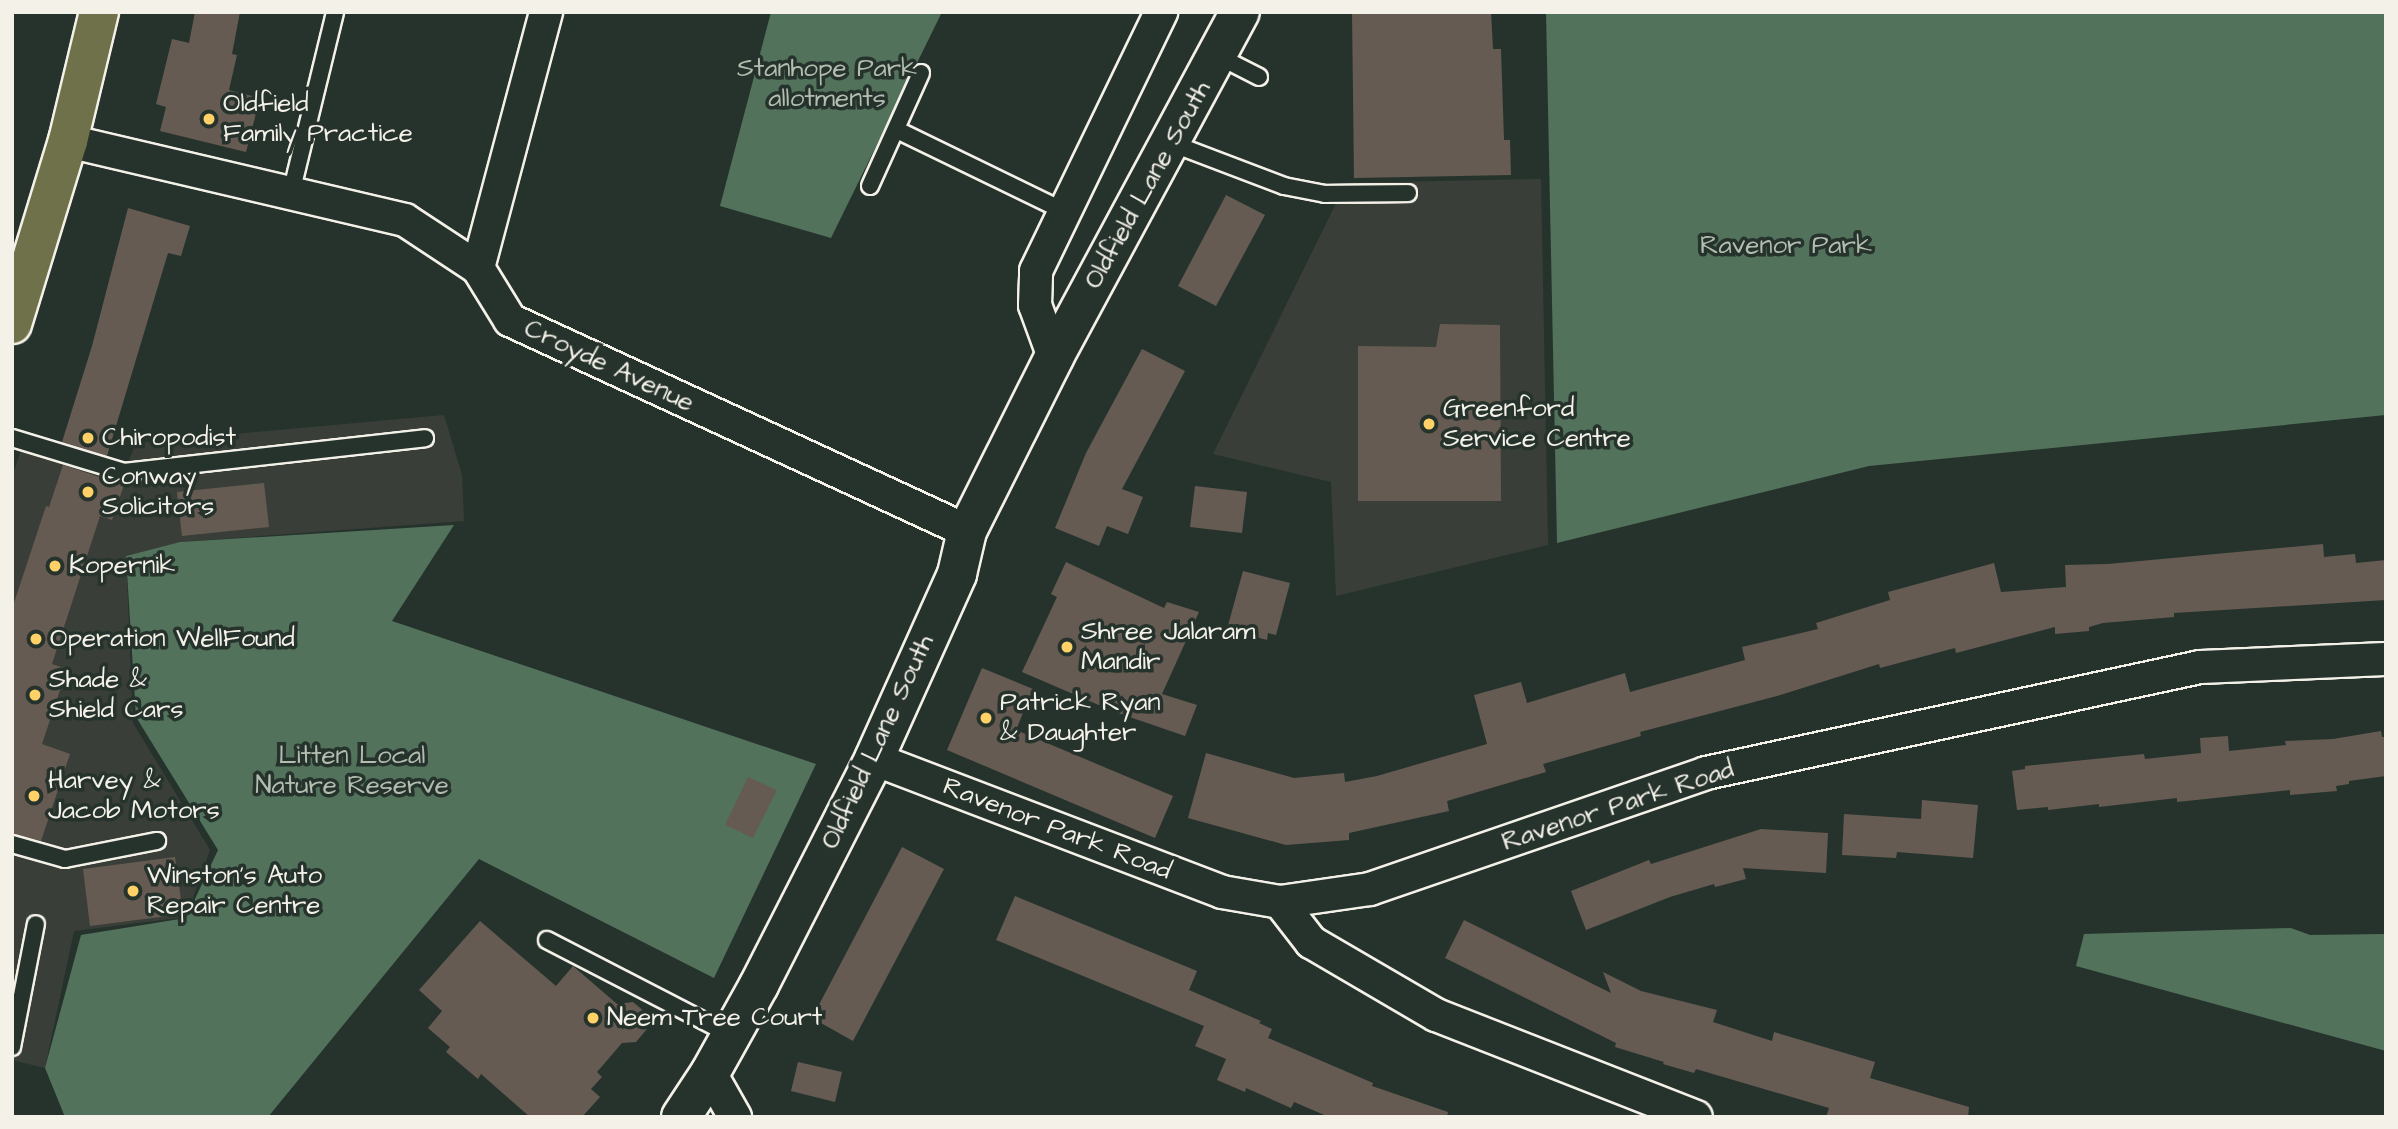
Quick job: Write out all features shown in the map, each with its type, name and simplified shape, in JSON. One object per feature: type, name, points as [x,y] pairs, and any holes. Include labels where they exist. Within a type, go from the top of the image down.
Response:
[{"type":"main road","points":[[12,324],[68,141],[99,12]]},
{"type":"street","points":[[478,268],[546,12]]},
{"type":"street","points":[[1054,357],[1035,305],[1036,271],[1161,12]]},
{"type":"street","name":"Oldfield Lane South","points":[[681,1117],[731,1035],[874,759],[957,574],[967,531],[1054,357],[1240,12]]},
{"type":"street","name":"Croyde Avenue","points":[[68,141],[405,220],[478,268],[510,320],[967,531]]},
{"type":"street","name":"Ravenor Park Road","points":[[874,759],[1222,892],[1280,902],[1370,889],[1706,773],[2200,667],[2386,659]]},
{"type":"street","points":[[1280,902],[1311,942],[1436,1015],[1696,1117]]},
{"type":"street","points":[[710,1073],[735,1117]]},
{"type":"lane","points":[[291,193],[335,12]]},
{"type":"lane","points":[[1218,56],[1259,77]]},
{"type":"lane","points":[[870,186],[921,73]]},
{"type":"lane","points":[[897,130],[1066,212]]},
{"type":"lane","points":[[1171,143],[1284,186],[1325,194],[1408,192]]},
{"type":"lane","points":[[12,438],[124,472],[425,438]]},
{"type":"lane","points":[[12,844],[65,859],[157,841]]},
{"type":"lane","points":[[12,1047],[36,924]]},
{"type":"lane","points":[[547,940],[731,1035]]},
{"type":"shaded area","points":[[1541,179],[1548,545],[1336,596],[1331,482],[1213,454],[1346,183]]},
{"type":"shaded area","points":[[444,415],[462,475],[464,521],[180,542],[126,556],[133,723],[210,850],[186,917],[74,931],[45,1068],[12,1060],[12,477],[24,441],[124,472],[136,443]]},
{"type":"green space","name":"Stanhope Park allotments","points":[[771,12],[942,12],[831,238],[720,206]]},
{"type":"green space","name":"Ravenor Park","points":[[1546,12],[2386,12],[2386,415],[1869,466],[1557,543]]},
{"type":"green space","name":"Litten Local Nature Reserve","points":[[454,525],[392,621],[816,764],[714,978],[479,859],[268,1117],[65,1117],[45,1068],[81,935],[186,918],[218,850],[136,717],[126,556],[180,542]]},
{"type":"green space","points":[[2291,928],[2310,935],[2386,934],[2386,1051],[2076,966],[2084,934]]},
{"type":"building","points":[[195,12],[240,12],[232,54],[237,55],[229,90],[260,98],[246,152],[160,131],[166,107],[156,104],[172,39],[189,43]]},
{"type":"building","points":[[1352,12],[1491,12],[1493,49],[1501,49],[1504,140],[1510,140],[1511,175],[1354,178]]},
{"type":"building","points":[[1226,195],[1265,215],[1216,306],[1178,286]]},
{"type":"building","points":[[128,208],[190,226],[181,256],[168,253],[107,456],[62,442],[92,346]]},
{"type":"building","name":"Greenford Service Centre","points":[[1440,324],[1500,325],[1501,501],[1358,501],[1358,346],[1436,347]]},
{"type":"building","points":[[1142,349],[1185,371],[1122,489],[1143,497],[1128,534],[1107,526],[1099,546],[1055,528],[1086,453]]},
{"type":"building","points":[[63,465],[124,485],[112,520],[100,516],[52,664],[67,669],[42,744],[70,754],[41,841],[12,834],[12,609],[46,506],[49,507]]},
{"type":"building","points":[[264,483],[269,527],[182,536],[177,492]]},
{"type":"building","points":[[1195,486],[1247,492],[1242,533],[1190,527]]},
{"type":"building","points":[[2323,544],[2324,557],[2355,554],[2356,563],[2386,560],[2386,600],[2174,613],[2174,617],[2103,623],[2089,627],[2089,631],[2055,634],[2055,627],[1956,653],[1955,648],[1880,668],[1879,664],[1777,696],[1640,732],[1641,736],[1543,764],[1546,772],[1447,801],[1449,811],[1349,833],[1349,840],[1286,845],[1188,818],[1206,753],[1294,778],[1344,773],[1345,782],[1377,776],[1487,744],[1474,695],[1521,682],[1527,703],[1625,673],[1630,692],[1745,660],[1742,647],[1818,629],[1816,623],[1890,600],[1888,592],[1994,563],[2001,592],[2066,587],[2065,565],[2108,564]]},
{"type":"building","points":[[1066,562],[1164,608],[1167,602],[1199,612],[1162,694],[1197,705],[1185,736],[1115,712],[1022,672],[1057,597],[1051,594]]},
{"type":"building","points":[[1243,571],[1290,583],[1276,635],[1268,633],[1267,640],[1227,629]]},
{"type":"building","points":[[982,668],[1033,689],[1016,730],[1173,796],[1155,838],[947,750]]},
{"type":"building","points":[[2381,731],[2382,737],[2386,737],[2386,776],[2349,781],[2349,784],[2336,786],[2337,791],[2290,795],[2290,790],[2177,802],[2177,798],[2099,807],[2099,804],[2048,810],[2048,807],[2017,810],[2012,771],[2025,769],[2025,766],[2144,754],[2145,759],[2201,753],[2200,738],[2228,736],[2229,751],[2286,745],[2285,741],[2333,739]]},
{"type":"building","points":[[748,777],[777,790],[753,838],[725,825]]},
{"type":"building","points":[[1922,800],[1978,805],[1973,858],[1897,852],[1896,858],[1842,855],[1844,814],[1921,819]]},
{"type":"building","points":[[1761,829],[1828,833],[1826,873],[1743,868],[1746,879],[1715,887],[1714,884],[1670,897],[1586,930],[1571,891],[1649,860],[1651,864]]},
{"type":"building","points":[[902,847],[944,869],[853,1041],[812,1018]]},
{"type":"building","name":"Winston's Auto Repair Centre","points":[[175,857],[183,914],[90,926],[83,869]]},
{"type":"building","points":[[1015,896],[1197,971],[1189,990],[1261,1021],[1259,1023],[1272,1029],[1268,1038],[1373,1083],[1372,1086],[1448,1112],[1447,1117],[1329,1117],[1294,1102],[1291,1108],[1246,1088],[1245,1092],[1217,1080],[1226,1059],[1195,1046],[1204,1026],[996,940]]},
{"type":"building","points":[[1464,920],[1611,993],[1603,972],[1641,991],[1717,1010],[1713,1022],[1772,1041],[1774,1032],[1875,1062],[1870,1078],[1969,1107],[1968,1117],[1826,1117],[1829,1108],[1696,1069],[1694,1073],[1615,1047],[1616,1043],[1445,958]]},
{"type":"building","name":"Neem Tree Court","points":[[480,921],[556,986],[573,966],[617,1004],[633,1002],[645,1012],[647,1029],[636,1042],[622,1043],[597,1072],[602,1077],[591,1089],[600,1097],[582,1117],[530,1117],[481,1074],[478,1079],[446,1052],[450,1047],[428,1028],[442,1011],[419,990]]},
{"type":"building","points":[[798,1062],[842,1072],[835,1102],[791,1091]]},
{"type":"place","name":"Oldfield Family Practice","points":[[209,119]]},
{"type":"place","name":"Greenford Service Centre","points":[[1429,424]]},
{"type":"place","name":"Chiropodist","points":[[88,438]]},
{"type":"place","name":"Conway Solicitors","points":[[88,492]]},
{"type":"place","name":"Kopernik","points":[[55,566]]},
{"type":"place","name":"Operation WellFound","points":[[36,639]]},
{"type":"place","name":"Shree Jalaram Mandir","points":[[1067,647]]},
{"type":"place","name":"Shade & Shield Cars","points":[[35,695]]},
{"type":"place","name":"Patrick Ryan & Daughter","points":[[986,718]]},
{"type":"place","name":"Harvey & Jacob Motors","points":[[34,796]]},
{"type":"place","name":"Winston's Auto Repair Centre","points":[[133,891]]},
{"type":"place","name":"Neem Tree Court","points":[[593,1018]]}]
